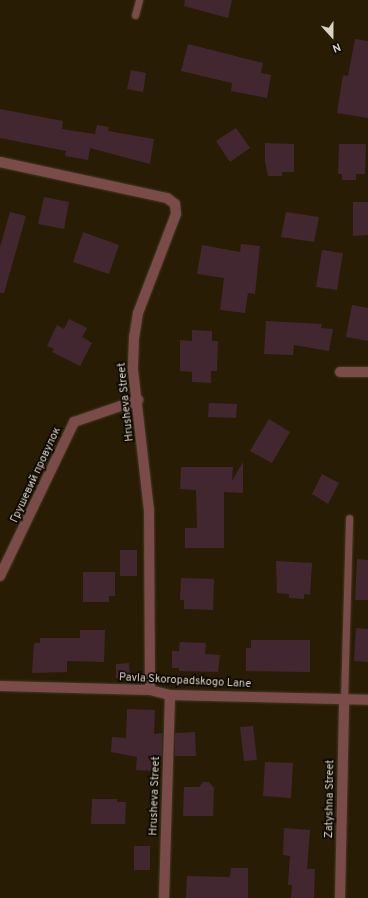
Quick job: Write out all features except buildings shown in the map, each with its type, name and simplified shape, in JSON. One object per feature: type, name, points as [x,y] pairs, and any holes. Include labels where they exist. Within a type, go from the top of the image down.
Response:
[{"type":"street","name":"Hrusheva Street","points":[[0,162],[167,198],[175,204],[176,214],[138,313],[133,370],[138,400],[149,510],[150,690]]},
{"type":"street","points":[[340,372],[368,372]]},
{"type":"street","name":"Грушевий провулок","points":[[0,576],[74,422],[138,400]]},
{"type":"street","name":"Pavla Skoropadskogo Lane","points":[[0,686],[150,690],[170,694],[368,700]]},
{"type":"street","name":"Hrusheva Street","points":[[164,898],[170,694]]},
{"type":"street","name":"Zatyshna Street","points":[[340,898],[344,700]]},
{"type":"lane","points":[[135,15],[139,0]]},
{"type":"lane","points":[[344,700],[349,518]]}]
